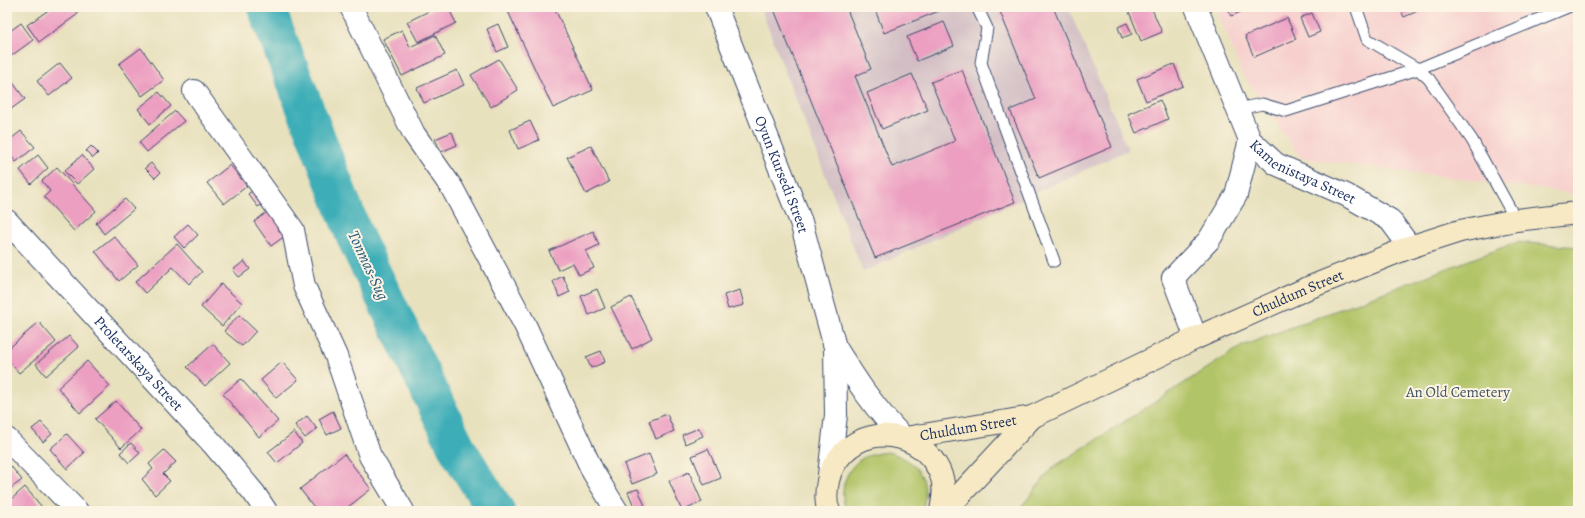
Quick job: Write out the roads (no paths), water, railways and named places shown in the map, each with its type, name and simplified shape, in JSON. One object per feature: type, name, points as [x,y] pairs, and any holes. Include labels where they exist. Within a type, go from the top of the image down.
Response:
[{"type":"main road","name":"Chuldum Street","points":[[904,438],[1032,417],[1196,338],[1308,288],[1410,248],[1460,231],[1516,220],[1578,213]]},
{"type":"main road","name":"Chuldum Street","points":[[945,511],[1032,417]]},
{"type":"main road","points":[[815,511],[828,492],[837,458],[850,446],[866,437],[884,435],[904,438],[920,446],[934,460],[942,478],[944,498],[941,511]]},
{"type":"street","points":[[351,7],[414,134],[452,188],[525,325],[593,472],[617,511]]},
{"type":"street","name":"Oyun Kursedi Street","points":[[716,7],[801,222],[835,347],[836,415],[828,492]]},
{"type":"street","name":"Kamenistaya Street","points":[[1196,7],[1250,140],[1276,164],[1346,195],[1390,220],[1410,248]]},
{"type":"street","points":[[194,91],[293,230],[304,286],[336,356],[370,456],[403,511]]},
{"type":"street","points":[[1196,338],[1173,278],[1209,240],[1236,195],[1250,140]]},
{"type":"street","name":"Proletarskaya Street","points":[[7,220],[213,444],[254,493],[266,511]]},
{"type":"street","name":"Oyun Kursedi Street","points":[[835,347],[858,383],[885,420],[904,438]]},
{"type":"street","points":[[7,439],[77,511]]},
{"type":"lane","points":[[977,7],[986,28],[981,63],[1054,261]]},
{"type":"lane","points":[[1356,7],[1367,39],[1418,69],[1429,79],[1472,140],[1516,220]]},
{"type":"lane","points":[[1238,109],[1262,104],[1286,111],[1418,69],[1568,7]]},
{"type":"waterway","name":"Tonmas-Sug","points":[[266,7],[355,237],[458,450],[496,511]]},
{"type":"park label","name":"An Old Cemetery","points":[[1458,392]]}]
